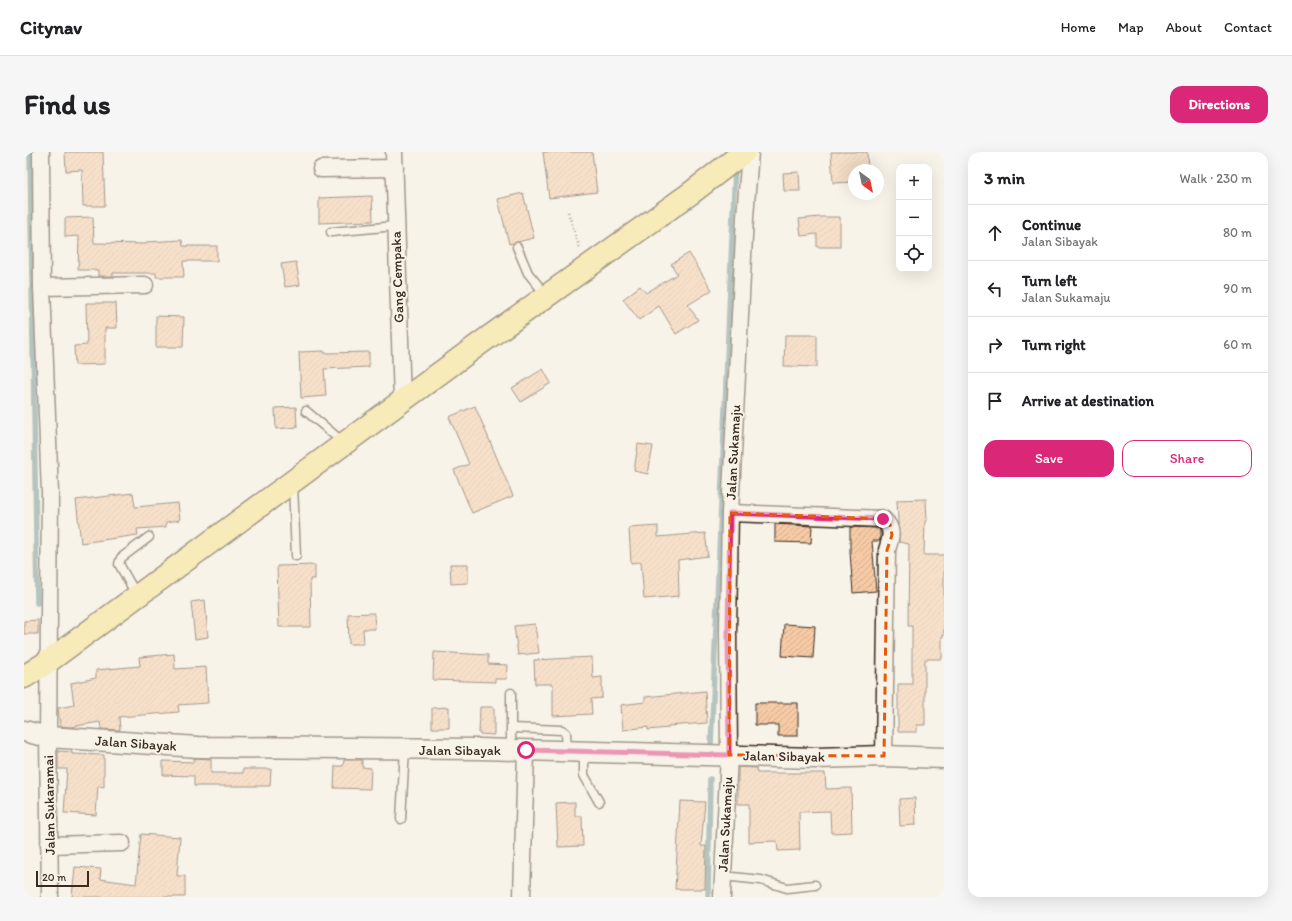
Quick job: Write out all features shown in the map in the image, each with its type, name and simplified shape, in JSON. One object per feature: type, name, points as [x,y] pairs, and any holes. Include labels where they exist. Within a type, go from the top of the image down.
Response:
[{"type":"main road","points":[[24,677],[49,661],[546,295],[586,269],[691,193],[744,152]]},
{"type":"street","points":[[41,152],[42,287],[50,493],[48,737]]},
{"type":"street","name":"Gang Cempaka","points":[[394,152],[395,226],[402,402]]},
{"type":"street","name":"Jalan Sukamaju","points":[[722,897],[729,755],[728,630],[730,513],[745,216],[750,152]]},
{"type":"street","points":[[321,169],[395,168]]},
{"type":"street","points":[[42,287],[145,285]]},
{"type":"street","points":[[730,513],[883,519],[890,525],[892,535],[887,550],[884,756]]},
{"type":"street","name":"Jalan Sibayak","points":[[24,731],[48,737],[198,747],[519,750],[816,758],[884,756],[944,758]]},
{"type":"street","name":"Jalan Sukaramai","points":[[48,737],[50,897]]},
{"type":"street","points":[[519,750],[522,897]]},
{"type":"street","points":[[49,845],[122,843]]},
{"type":"lane","points":[[331,232],[395,226]]},
{"type":"lane","points":[[517,247],[528,273],[546,295]]},
{"type":"lane","points":[[306,411],[345,443]]},
{"type":"lane","points":[[293,481],[296,556]]},
{"type":"lane","points":[[137,596],[119,564],[121,558],[149,537]]},
{"type":"lane","points":[[511,693],[512,728],[519,750]]},
{"type":"lane","points":[[512,728],[562,730],[566,733],[576,752],[584,774],[600,802]]},
{"type":"lane","points":[[401,819],[405,749]]},
{"type":"lane","points":[[723,876],[761,880],[787,888],[815,885]]},
{"type":"path","points":[[568,212],[586,269]]},
{"type":"highlighted area","points":[[730,513],[883,519],[890,525],[892,535],[887,550],[884,756],[729,755]]},
{"type":"building","points":[[65,152],[103,152],[105,206],[83,206],[82,170],[66,171]]},
{"type":"building","points":[[543,152],[592,152],[597,192],[549,198]]},
{"type":"building","points":[[831,152],[867,152],[868,164],[848,164],[848,182],[833,183]]},
{"type":"building","points":[[799,172],[800,191],[784,191],[783,173]]},
{"type":"building","points":[[523,193],[534,238],[509,244],[498,199]]},
{"type":"building","points":[[372,196],[373,221],[319,223],[319,198]]},
{"type":"building","points":[[93,217],[94,243],[146,244],[146,242],[182,240],[183,246],[217,246],[217,261],[183,261],[184,277],[156,277],[156,273],[113,273],[113,276],[98,276],[98,270],[78,270],[79,236],[65,237],[65,218]]},
{"type":"building","points":[[840,217],[840,247],[817,247],[817,234],[801,236],[799,219]]},
{"type":"building","points":[[689,253],[712,290],[688,305],[698,320],[676,334],[659,306],[639,320],[623,299],[640,286],[646,293],[677,274],[671,264]]},
{"type":"building","points":[[296,262],[300,285],[285,287],[281,264]]},
{"type":"building","points":[[86,303],[116,303],[117,328],[105,328],[105,364],[75,365],[74,346],[87,345]]},
{"type":"building","points":[[156,316],[184,317],[183,347],[156,347]]},
{"type":"building","points":[[785,335],[817,335],[817,367],[784,366]]},
{"type":"building","points":[[324,351],[324,353],[369,352],[369,367],[324,369],[326,396],[301,398],[299,352]]},
{"type":"building","points":[[543,369],[551,383],[521,402],[512,388]]},
{"type":"building","points":[[475,406],[513,496],[472,513],[454,470],[469,464],[449,417]]},
{"type":"building","points":[[296,407],[297,427],[276,429],[275,408]]},
{"type":"building","points":[[638,444],[653,446],[648,474],[634,471]]},
{"type":"building","points":[[133,493],[135,507],[178,503],[180,520],[166,522],[166,527],[137,529],[138,535],[81,543],[76,500]]},
{"type":"building","points":[[926,499],[927,521],[925,521],[924,555],[944,555],[944,636],[942,636],[942,659],[925,659],[925,725],[917,725],[917,732],[898,732],[898,684],[912,684],[912,626],[908,626],[909,544],[899,542],[897,500]]},
{"type":"building","points":[[775,524],[812,526],[811,543],[775,542]]},
{"type":"building","points":[[658,526],[658,537],[705,533],[708,556],[678,560],[679,596],[644,599],[641,562],[631,563],[629,528]]},
{"type":"building","points":[[850,527],[879,528],[880,541],[872,541],[876,591],[853,593]]},
{"type":"building","points":[[450,564],[468,564],[468,583],[451,584]]},
{"type":"building","points":[[315,565],[315,579],[310,579],[311,627],[279,627],[277,566]]},
{"type":"building","points":[[205,600],[208,637],[195,639],[191,602]]},
{"type":"building","points":[[374,613],[375,629],[363,629],[364,644],[349,644],[348,614]]},
{"type":"building","points":[[38,620],[38,634],[24,634],[24,621]]},
{"type":"building","points":[[535,624],[539,653],[518,655],[514,626]]},
{"type":"building","points":[[784,624],[815,626],[813,658],[782,656]]},
{"type":"building","points":[[434,652],[488,655],[488,664],[508,665],[507,679],[495,679],[495,682],[433,680]]},
{"type":"building","points":[[174,654],[175,669],[206,667],[208,703],[178,705],[179,712],[119,717],[120,730],[101,729],[100,722],[70,727],[60,726],[58,708],[74,705],[71,683],[96,678],[96,670],[140,666],[139,657]]},
{"type":"building","points":[[592,657],[593,678],[602,677],[602,698],[591,699],[592,714],[553,716],[553,684],[535,684],[534,660]]},
{"type":"building","points":[[705,691],[707,723],[668,726],[668,728],[648,730],[648,727],[623,730],[621,705],[645,702],[645,697]]},
{"type":"building","points":[[755,703],[798,703],[798,736],[778,736],[778,725],[755,725]]},
{"type":"building","points":[[449,707],[449,728],[432,728],[432,708]]},
{"type":"building","points":[[480,707],[494,707],[494,735],[479,734]]},
{"type":"building","points":[[58,751],[72,752],[72,754],[104,755],[104,787],[98,786],[96,815],[64,813],[67,769],[58,769]]},
{"type":"building","points":[[194,758],[211,759],[211,773],[243,773],[243,769],[271,769],[270,786],[194,786],[194,776],[163,775],[163,761],[194,762]]},
{"type":"building","points":[[344,760],[362,760],[362,767],[371,768],[370,789],[334,788],[335,766],[343,766]]},
{"type":"building","points":[[738,767],[756,768],[757,773],[825,773],[826,789],[851,788],[852,832],[831,833],[830,811],[799,812],[800,850],[778,851],[777,841],[749,842],[749,804],[738,804]]},
{"type":"building","points":[[915,798],[916,825],[900,826],[899,799]]},
{"type":"building","points":[[680,801],[705,802],[701,846],[706,846],[705,889],[675,889]]},
{"type":"building","points":[[575,802],[575,816],[582,816],[583,846],[558,847],[556,803]]},
{"type":"building","points":[[141,834],[180,837],[177,876],[185,876],[185,897],[72,897],[75,867],[101,869],[100,879],[136,884]]},
{"type":"waterway","points":[[30,152],[37,603]]},
{"type":"waterway","points":[[711,747],[735,166]]},
{"type":"waterway","points":[[708,897],[710,779]]},
{"type":"route","points":[[526,750],[729,755],[728,630],[730,513],[883,519]]}]
